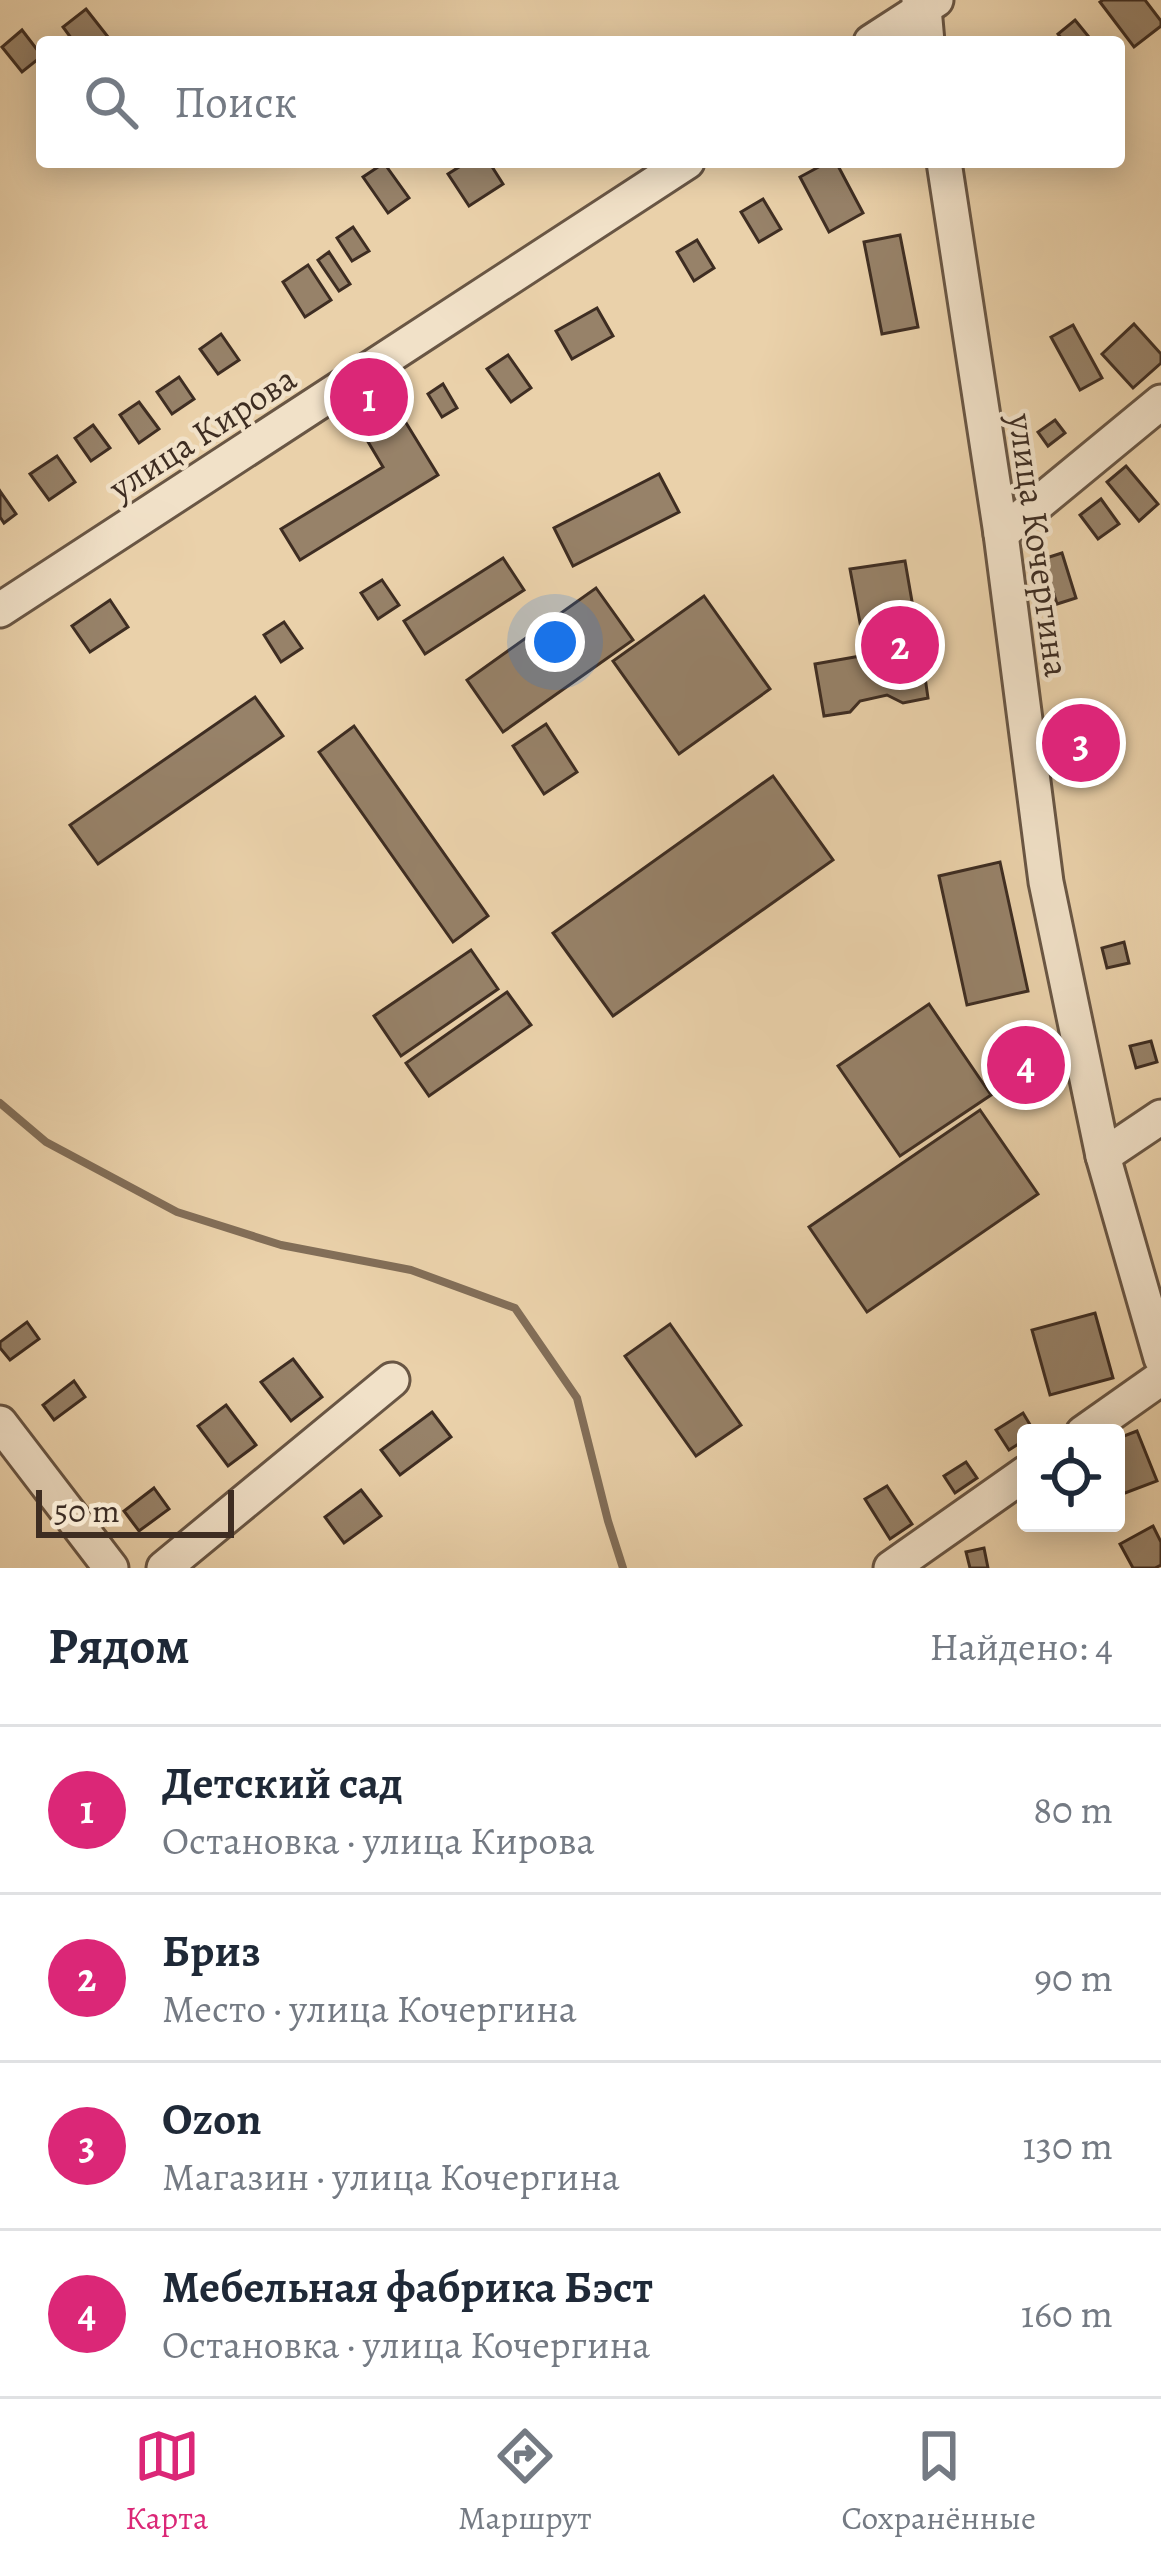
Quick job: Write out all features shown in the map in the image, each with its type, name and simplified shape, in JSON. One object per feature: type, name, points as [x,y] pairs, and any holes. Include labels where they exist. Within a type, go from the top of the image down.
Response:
[{"type":"street","points":[[879,36],[926,3]]},
{"type":"street","points":[[926,3],[927,36]]},
{"type":"street","name":"улица Кирова","points":[[0,610],[678,168]]},
{"type":"street","name":"улица Кочергина","points":[[945,168],[1001,534],[1046,882],[1103,1156],[1161,1358]]},
{"type":"street","points":[[1001,534],[1161,402]]},
{"type":"street","points":[[1103,1156],[1161,1118]]},
{"type":"street","points":[[1096,1424],[1161,1378]]},
{"type":"street","points":[[164,1568],[392,1380]]},
{"type":"street","points":[[0,1423],[111,1568]]},
{"type":"street","points":[[891,1568],[1017,1479]]},
{"type":"building","points":[[1145,0],[1161,26],[1134,47],[1100,2]]},
{"type":"building","points":[[86,9],[107,36],[70,36],[63,27]]},
{"type":"building","points":[[1075,20],[1088,36],[1060,36]]},
{"type":"building","points":[[22,30],[36,48],[36,61],[22,72],[2,47]]},
{"type":"building","points":[[376,168],[388,168],[409,198],[388,213],[363,177]]},
{"type":"building","points":[[458,168],[493,168],[503,184],[469,206],[448,174]]},
{"type":"building","points":[[817,168],[839,168],[863,213],[829,232],[800,177]]},
{"type":"building","points":[[763,199],[781,229],[759,242],[741,212]]},
{"type":"building","points":[[353,227],[369,251],[352,261],[337,238]]},
{"type":"building","points":[[900,235],[918,327],[882,334],[864,242]]},
{"type":"building","points":[[697,240],[714,268],[694,281],[677,252]]},
{"type":"building","points":[[329,252],[350,284],[339,291],[318,260]]},
{"type":"building","points":[[308,265],[331,300],[305,317],[283,282]]},
{"type":"building","points":[[597,308],[613,336],[572,359],[556,331]]},
{"type":"building","points":[[1134,324],[1161,354],[1161,363],[1133,388],[1102,354]]},
{"type":"building","points":[[1073,325],[1102,378],[1080,390],[1051,337]]},
{"type":"building","points":[[221,334],[239,360],[218,374],[200,349]]},
{"type":"building","points":[[508,355],[531,388],[511,402],[487,369]]},
{"type":"building","points":[[179,377],[194,399],[172,414],[157,392]]},
{"type":"building","points":[[443,384],[457,408],[442,417],[428,394]]},
{"type":"building","points":[[139,402],[159,429],[139,443],[120,415]]},
{"type":"building","points":[[400,413],[438,475],[300,560],[281,529],[383,467],[364,435]]},
{"type":"building","points":[[1055,420],[1065,433],[1048,446],[1038,432]]},
{"type":"building","points":[[93,425],[110,448],[91,461],[75,438]]},
{"type":"building","points":[[57,456],[75,482],[49,500],[30,474]]},
{"type":"building","points":[[1126,466],[1158,504],[1139,521],[1107,482]]},
{"type":"building","points":[[659,474],[679,512],[573,566],[554,528]]},
{"type":"building","points":[[0,491],[16,514],[4,523],[0,517]]},
{"type":"building","points":[[1101,499],[1119,524],[1098,539],[1080,515]]},
{"type":"building","points":[[1062,553],[1076,598],[1057,604],[1043,559]]},
{"type":"building","points":[[503,558],[524,590],[425,654],[404,621]]},
{"type":"building","points":[[905,561],[918,636],[934,634],[940,660],[923,663],[928,698],[903,703],[887,695],[860,701],[850,712],[824,716],[815,664],[866,655],[850,569]]},
{"type":"building","points":[[382,580],[399,605],[378,619],[361,593]]},
{"type":"building","points":[[596,588],[633,640],[503,732],[467,680]]},
{"type":"building","points":[[704,596],[770,689],[679,754],[613,661]]},
{"type":"building","points":[[110,600],[128,627],[90,652],[72,626]]},
{"type":"building","points":[[284,622],[302,648],[281,662],[264,635]]},
{"type":"building","points":[[255,697],[283,736],[98,864],[70,825]]},
{"type":"building","points":[[1109,715],[1114,750],[1075,756],[1070,721]]},
{"type":"building","points":[[546,724],[577,772],[544,794],[513,746]]},
{"type":"building","points":[[354,726],[488,916],[453,942],[319,752]]},
{"type":"building","points":[[773,776],[833,860],[613,1016],[553,933]]},
{"type":"building","points":[[1000,862],[1028,991],[967,1005],[939,876]]},
{"type":"building","points":[[1124,942],[1129,963],[1107,968],[1102,948]]},
{"type":"building","points":[[471,950],[498,989],[401,1056],[374,1016]]},
{"type":"building","points":[[507,992],[531,1025],[429,1096],[406,1063]]},
{"type":"building","points":[[929,1004],[991,1095],[900,1156],[838,1066]]},
{"type":"building","points":[[1151,1041],[1157,1062],[1136,1068],[1130,1046]]},
{"type":"building","points":[[980,1110],[1038,1194],[867,1312],[809,1227]]},
{"type":"building","points":[[1095,1313],[1113,1378],[1050,1395],[1032,1330]]},
{"type":"building","points":[[27,1322],[39,1339],[10,1360],[0,1342]]},
{"type":"building","points":[[670,1324],[741,1425],[696,1456],[625,1356]]},
{"type":"building","points":[[293,1359],[322,1397],[291,1421],[261,1382]]},
{"type":"building","points":[[74,1381],[85,1397],[54,1420],[43,1405]]},
{"type":"building","points":[[226,1405],[256,1445],[228,1466],[198,1426]]},
{"type":"building","points":[[432,1412],[451,1437],[400,1475],[381,1450]]},
{"type":"building","points":[[1023,1413],[1030,1424],[1017,1424],[1017,1445],[1009,1450],[996,1430]]},
{"type":"building","points":[[1137,1431],[1157,1481],[1125,1493],[1125,1436]]},
{"type":"building","points":[[966,1462],[977,1478],[955,1493],[944,1476]]},
{"type":"building","points":[[887,1486],[912,1524],[890,1539],[865,1499]]},
{"type":"building","points":[[154,1488],[169,1509],[139,1531],[124,1511]]},
{"type":"building","points":[[361,1490],[381,1516],[344,1543],[325,1517]]},
{"type":"building","points":[[1153,1526],[1161,1542],[1161,1565],[1133,1568],[1120,1544]]},
{"type":"building","points":[[984,1548],[988,1568],[970,1568],[966,1552]]},
{"type":"waterway","points":[[0,1103],[46,1142],[177,1212],[281,1245],[411,1270],[515,1308],[577,1398],[623,1568]]},
{"type":"place","name":"Детский сад","points":[[369,397]]},
{"type":"place","name":"Бриз","points":[[900,645]]},
{"type":"place","name":"Ozon","points":[[1081,743]]},
{"type":"place","name":"Мебельная фабрика Бэст","points":[[1026,1065]]}]
